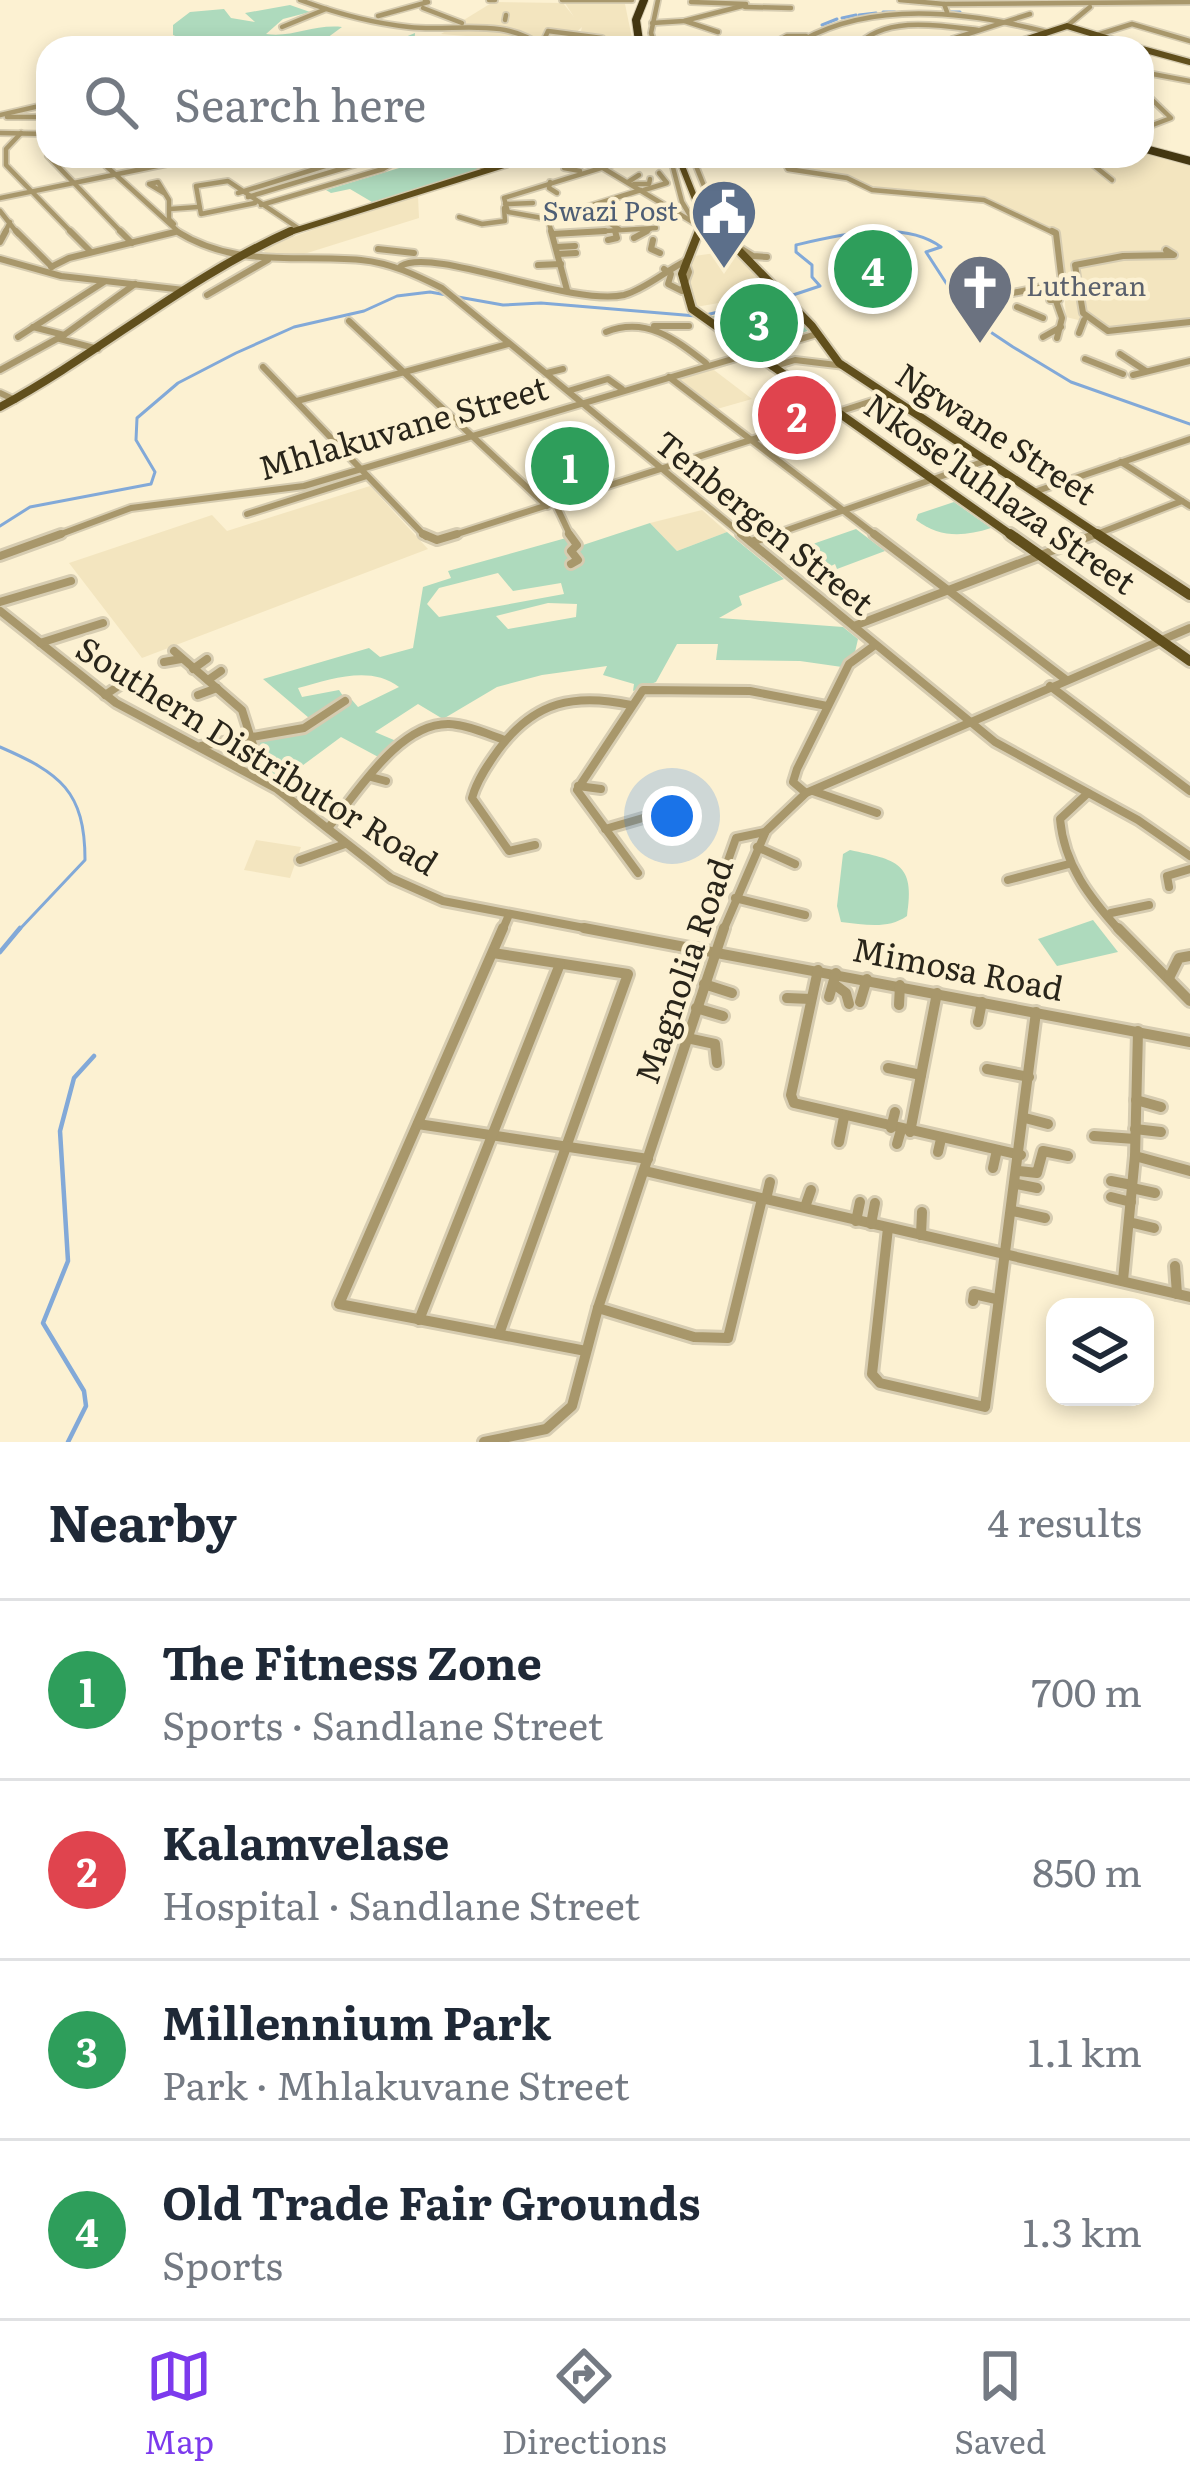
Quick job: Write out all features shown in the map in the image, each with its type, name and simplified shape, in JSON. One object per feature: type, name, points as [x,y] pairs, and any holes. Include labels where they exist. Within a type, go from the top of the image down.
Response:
[{"type":"highway","points":[[643,36],[642,21],[651,0]]},
{"type":"highway","points":[[1154,150],[1190,160]]},
{"type":"main road","points":[[1035,36],[1067,26],[1100,36]]},
{"type":"main road","points":[[1154,53],[1190,62]]},
{"type":"main road","points":[[0,407],[98,350],[232,256],[298,228],[493,168]]},
{"type":"main road","points":[[683,294],[683,261],[703,219],[685,168]]},
{"type":"main road","name":"Ngwane Street","points":[[687,168],[725,240],[789,302],[844,366],[1190,595]]},
{"type":"main road","points":[[695,240],[709,231],[725,240]]},
{"type":"main road","name":"Nkose'luhlaza Street","points":[[683,294],[719,331],[1190,661]]},
{"type":"street","points":[[300,0],[412,28],[469,25]]},
{"type":"street","points":[[562,0],[632,0]]},
{"type":"street","points":[[651,0],[654,36]]},
{"type":"street","points":[[900,0],[1004,16],[1047,32]]},
{"type":"street","points":[[967,9],[971,0]]},
{"type":"street","points":[[388,22],[377,17],[428,2],[424,4]]},
{"type":"street","points":[[691,2],[746,4],[738,12]]},
{"type":"street","points":[[811,35],[856,14],[1190,2]]},
{"type":"street","points":[[424,4],[460,23]]},
{"type":"street","points":[[944,4],[952,13]]},
{"type":"street","points":[[1067,26],[1091,6]]},
{"type":"street","points":[[282,27],[327,8]]},
{"type":"street","points":[[757,8],[779,13]]},
{"type":"street","points":[[652,22],[684,21],[723,10],[791,8]]},
{"type":"street","points":[[964,36],[1030,14]]},
{"type":"street","points":[[436,18],[525,36]]},
{"type":"street","points":[[684,21],[718,32]]},
{"type":"street","points":[[1097,35],[1132,24],[1190,41]]},
{"type":"street","points":[[867,36],[904,26],[952,26],[974,33]]},
{"type":"street","points":[[547,36],[559,28],[593,36]]},
{"type":"street","points":[[1154,74],[1190,85]]},
{"type":"street","points":[[1154,102],[1171,118],[1154,126]]},
{"type":"street","points":[[0,116],[36,107]]},
{"type":"street","points":[[0,116],[36,117]]},
{"type":"street","points":[[0,133],[36,134]]},
{"type":"street","points":[[21,133],[4,157],[5,165],[91,252]]},
{"type":"street","points":[[60,168],[132,243]]},
{"type":"street","name":"Tenbergen Street","points":[[106,168],[176,232],[232,256],[343,256],[422,276],[462,304],[966,720],[1011,752],[1138,820],[1190,856]]},
{"type":"street","points":[[0,198],[139,168]]},
{"type":"street","points":[[242,195],[321,168]]},
{"type":"street","points":[[242,195],[358,168]]},
{"type":"street","points":[[298,228],[257,204],[242,195],[228,181],[196,186],[201,214],[257,204],[385,168]]},
{"type":"street","points":[[459,217],[497,224],[505,221],[506,195],[595,168]]},
{"type":"street","points":[[683,168],[691,218]]},
{"type":"street","points":[[688,168],[718,221]]},
{"type":"street","points":[[788,168],[801,174],[847,178],[872,190],[983,202],[1056,233],[1062,283],[1053,301],[1062,325],[1050,336],[1045,316],[1017,307]]},
{"type":"street","points":[[1097,168],[1112,180]]},
{"type":"street","points":[[588,170],[642,190],[701,227]]},
{"type":"street","points":[[587,178],[588,170]]},
{"type":"street","points":[[541,173],[557,193]]},
{"type":"street","points":[[505,206],[525,218],[549,221],[667,183],[659,173]]},
{"type":"street","points":[[627,183],[639,175]]},
{"type":"street","points":[[627,183],[651,183],[650,179]]},
{"type":"street","points":[[854,188],[869,194]]},
{"type":"street","points":[[160,190],[170,209],[169,219],[190,234]]},
{"type":"street","points":[[625,195],[632,201]]},
{"type":"street","points":[[610,200],[617,207]]},
{"type":"street","points":[[505,206],[533,203]]},
{"type":"street","points":[[565,206],[573,212]]},
{"type":"street","points":[[170,209],[199,207]]},
{"type":"street","points":[[545,208],[561,217]]},
{"type":"street","points":[[588,210],[605,216],[617,230],[616,238],[608,240]]},
{"type":"street","points":[[0,211],[6,226],[61,276]]},
{"type":"street","points":[[627,220],[632,224],[629,230]]},
{"type":"street","points":[[549,221],[567,290]]},
{"type":"street","points":[[0,242],[6,226]]},
{"type":"street","points":[[557,251],[584,230],[656,226],[634,238]]},
{"type":"street","points":[[51,267],[91,252],[176,232]]},
{"type":"street","points":[[554,234],[572,240]]},
{"type":"street","points":[[653,240],[651,249],[660,253]]},
{"type":"street","points":[[725,240],[735,241],[753,256],[767,257]]},
{"type":"street","points":[[377,250],[413,253]]},
{"type":"street","points":[[1079,333],[1084,320],[1075,265],[1124,256],[1174,255],[1166,250]]},
{"type":"street","points":[[0,259],[61,276],[185,290]]},
{"type":"street","points":[[207,295],[268,259]]},
{"type":"street","points":[[400,267],[409,261],[432,261],[493,279],[623,295],[683,261]]},
{"type":"street","points":[[538,265],[561,264]]},
{"type":"street","points":[[664,269],[671,274],[669,284]]},
{"type":"street","points":[[18,337],[106,281]]},
{"type":"street","points":[[644,281],[669,284],[683,294]]},
{"type":"street","points":[[0,370],[61,337],[135,284]]},
{"type":"street","points":[[1041,291],[1058,286]]},
{"type":"street","points":[[993,297],[1058,286]]},
{"type":"street","points":[[1084,320],[1124,332],[1190,322]]},
{"type":"street","points":[[349,321],[551,504],[577,545],[569,551],[578,560],[571,564]]},
{"type":"street","points":[[609,333],[614,327],[689,326]]},
{"type":"street","points":[[32,327],[98,350]]},
{"type":"street","points":[[649,328],[707,364]]},
{"type":"street","name":"Mhlakuvane Street","points":[[0,556],[131,508],[269,494],[364,472],[622,389],[817,334]]},
{"type":"street","points":[[297,401],[509,343]]},
{"type":"street","points":[[1120,354],[1148,372]]},
{"type":"street","points":[[1085,359],[1128,374],[1190,361]]},
{"type":"street","points":[[772,367],[795,360],[844,366]]},
{"type":"street","points":[[263,367],[426,537],[444,539],[888,396]]},
{"type":"street","points":[[545,374],[563,369]]},
{"type":"street","points":[[668,376],[1065,679]]},
{"type":"street","points":[[564,389],[595,378]]},
{"type":"street","points":[[564,389],[608,379],[622,389]]},
{"type":"street","points":[[777,389],[797,385]]},
{"type":"street","points":[[0,393],[17,400]]},
{"type":"street","points":[[1037,491],[1190,439]]},
{"type":"street","points":[[750,542],[988,460]]},
{"type":"street","points":[[1120,461],[1186,503]]},
{"type":"street","points":[[247,514],[364,472]]},
{"type":"street","points":[[852,627],[1186,503]]},
{"type":"street","points":[[0,606],[70,581]]},
{"type":"street","name":"Southern Distributor Road","points":[[0,606],[39,644],[79,670],[119,710],[278,789],[391,878],[423,893],[508,917],[716,949]]},
{"type":"street","points":[[39,644],[57,633],[103,623]]},
{"type":"street","name":"Magnolia Road","points":[[484,1442],[546,1429],[572,1406],[598,1308],[704,984],[766,831],[809,792],[966,720],[1190,628]]},
{"type":"street","points":[[875,646],[848,664],[793,778],[809,792],[878,813]]},
{"type":"street","points":[[164,662],[178,655],[191,671],[223,690],[246,720],[254,748]]},
{"type":"street","points":[[191,671],[207,659]]},
{"type":"street","points":[[208,680],[221,671]]},
{"type":"street","points":[[101,696],[123,683]]},
{"type":"street","points":[[1050,686],[1190,791]]},
{"type":"street","points":[[578,786],[643,690],[669,687],[765,693],[827,706]]},
{"type":"street","points":[[199,695],[223,690]]},
{"type":"street","points":[[535,845],[509,851],[481,816],[471,793],[505,740],[525,713],[544,706],[591,698],[632,705]]},
{"type":"street","points":[[200,750],[304,728],[345,701]]},
{"type":"street","points":[[328,828],[398,750],[428,729],[445,723],[458,732],[505,740]]},
{"type":"street","points":[[601,752],[613,757]]},
{"type":"street","points":[[371,778],[386,781]]},
{"type":"street","points":[[578,786],[601,789]]},
{"type":"street","points":[[578,786],[584,804],[637,867]]},
{"type":"street","points":[[1088,794],[1060,819],[1058,836],[1069,864],[1190,1001]]},
{"type":"street","points":[[604,823],[668,811]]},
{"type":"street","points":[[724,872],[736,838],[766,831]]},
{"type":"street","points":[[300,860],[345,844]]},
{"type":"street","points":[[757,847],[795,864]]},
{"type":"street","points":[[1008,880],[1069,864]]},
{"type":"street","points":[[1169,887],[1167,876],[1190,869]]},
{"type":"street","points":[[735,898],[805,915]]},
{"type":"street","points":[[1109,914],[1149,904]]},
{"type":"street","points":[[508,917],[486,982],[339,1304],[586,1351]]},
{"type":"street","name":"Mimosa Road","points":[[716,949],[818,969],[835,978],[867,979],[1190,1042]]},
{"type":"street","points":[[493,953],[628,974],[499,1334]]},
{"type":"street","points":[[1169,978],[1179,958],[1190,956]]},
{"type":"street","points":[[419,1320],[560,964]]},
{"type":"street","points":[[818,969],[791,1095],[794,1103],[807,1114],[844,1117],[1021,1155]]},
{"type":"street","points":[[829,997],[835,978]]},
{"type":"street","points":[[835,978],[855,1003],[867,979]]},
{"type":"street","points":[[704,984],[732,992]]},
{"type":"street","points":[[899,1005],[900,986]]},
{"type":"street","points":[[897,1144],[921,1075],[937,993]]},
{"type":"street","points":[[788,998],[812,999]]},
{"type":"street","points":[[978,1022],[982,1001]]},
{"type":"street","points":[[697,1008],[724,1016]]},
{"type":"street","points":[[888,1228],[872,1375],[880,1383],[985,1407],[1036,1012]]},
{"type":"street","points":[[1123,1280],[1135,1156],[1138,1031]]},
{"type":"street","points":[[687,1038],[715,1044],[717,1063]]},
{"type":"street","points":[[888,1068],[921,1075]]},
{"type":"street","points":[[987,1069],[1029,1077]]},
{"type":"street","points":[[1136,1100],[1161,1107]]},
{"type":"street","points":[[895,1112],[900,1130]]},
{"type":"street","points":[[838,1142],[844,1117]]},
{"type":"street","points":[[1025,1118],[1048,1124]]},
{"type":"street","points":[[418,1124],[646,1165],[764,1199],[1184,1295]]},
{"type":"street","points":[[1094,1136],[1161,1132]]},
{"type":"street","points":[[938,1152],[941,1138]]},
{"type":"street","points":[[993,1168],[997,1150]]},
{"type":"street","points":[[1019,1171],[1036,1173],[1043,1151],[1068,1156]]},
{"type":"street","points":[[1135,1156],[1190,1171]]},
{"type":"street","points":[[1111,1180],[1155,1193]]},
{"type":"street","points":[[598,1308],[694,1337],[728,1339],[770,1182]]},
{"type":"street","points":[[1017,1184],[1036,1189]]},
{"type":"street","points":[[805,1208],[811,1190]]},
{"type":"street","points":[[1111,1197],[1131,1202]]},
{"type":"street","points":[[856,1221],[860,1202]]},
{"type":"street","points":[[871,1224],[875,1203]]},
{"type":"street","points":[[1013,1211],[1046,1218]]},
{"type":"street","points":[[921,1235],[922,1212]]},
{"type":"street","points":[[1129,1222],[1154,1228]]},
{"type":"street","points":[[1175,1266],[1184,1295]]},
{"type":"street","points":[[973,1300],[974,1294],[996,1299]]},
{"type":"shaded area","points":[[493,2],[563,3],[574,17],[565,3],[625,4],[632,36],[595,36],[581,31],[582,27],[572,36],[441,34]]},
{"type":"shaded area","points":[[1154,156],[1190,166],[1190,319],[1119,330],[1066,317],[1060,233],[981,196],[875,189],[845,175],[798,168],[1154,168]]},
{"type":"shaded area","points":[[418,196],[419,218],[304,254],[266,254],[262,248]]},
{"type":"shaded area","points":[[730,251],[776,293],[696,307],[683,269],[687,257]]},
{"type":"shaded area","points":[[710,367],[752,399],[717,409],[676,377]]},
{"type":"shaded area","points":[[370,486],[428,549],[142,658],[69,563],[212,515],[227,531]]},
{"type":"shaded area","points":[[702,510],[727,532],[677,551],[650,523]]},
{"type":"shaded area","points":[[256,840],[301,847],[290,878],[244,870]]},
{"type":"green space","points":[[290,5],[310,12],[283,19],[266,34],[342,27],[330,36],[173,35],[173,25],[190,12],[224,9],[231,18],[255,22],[245,13]]},
{"type":"green space","points":[[399,168],[483,170],[372,202],[350,189],[326,190]]},
{"type":"green space","points":[[855,251],[903,257],[891,287],[842,281]]},
{"type":"green space","points":[[783,305],[808,331],[752,348],[708,317]]},
{"type":"green space","points":[[954,502],[991,528],[952,534],[916,520],[918,514]]},
{"type":"green space","points":[[650,523],[677,551],[727,532],[784,579],[739,596],[742,605],[719,618],[843,627],[858,639],[855,652],[842,667],[800,661],[716,660],[718,644],[677,644],[656,682],[633,691],[634,684],[603,675],[607,666],[497,687],[443,719],[418,704],[375,732],[401,743],[382,759],[341,737],[287,777],[306,785],[297,793],[269,779],[274,774],[266,766],[273,759],[253,742],[306,732],[352,700],[358,707],[399,687],[363,675],[298,688],[302,697],[339,690],[343,696],[309,718],[263,679],[369,648],[380,657],[413,648],[423,587],[451,578],[448,571],[566,538],[577,547]],"holes":[[[498,573],[513,591],[561,583],[564,594],[439,617],[427,604],[439,588]],[[548,603],[577,604],[576,617],[508,629],[496,616]]]},
{"type":"green space","points":[[856,529],[885,551],[837,569],[835,564],[823,570],[812,562],[824,554],[807,546]]},
{"type":"green space","points":[[850,850],[899,866],[908,884],[907,916],[883,925],[841,922],[837,906],[843,854]]},
{"type":"green space","points":[[1093,920],[1118,952],[1057,966],[1038,939]]},
{"type":"waterway","points":[[883,12],[895,12]]},
{"type":"waterway","points":[[950,12],[960,12]]},
{"type":"waterway","points":[[859,15],[876,13]]},
{"type":"waterway","points":[[842,18],[856,15]]},
{"type":"waterway","points":[[822,25],[837,19]]},
{"type":"waterway","points":[[787,297],[820,286],[812,277],[812,265],[796,252],[796,245],[870,232],[926,238],[941,247],[926,252],[950,289],[965,299],[977,323],[1071,382],[1190,424]]},
{"type":"waterway","points":[[0,526],[30,507],[151,484],[155,472],[136,440],[137,418],[178,383],[294,327],[364,311],[397,296],[430,292],[503,305],[541,303],[696,316]]},
{"type":"waterway","points":[[706,315],[778,297]]},
{"type":"waterway","points":[[0,747],[39,766],[65,787],[84,836],[85,860],[18,931]]},
{"type":"waterway","points":[[0,952],[20,928]]},
{"type":"waterway","points":[[68,1442],[86,1406],[84,1391],[43,1323],[68,1261],[60,1131],[74,1078],[94,1056]]},
{"type":"place","name":"Old Trade Fair Grounds","points":[[873,269]]},
{"type":"place","name":"Swazi Post","points":[[724,271]]},
{"type":"place","name":"Millennium Park","points":[[759,323]]},
{"type":"place","name":"Lutheran","points":[[980,346]]},
{"type":"place","name":"Kalamvelase","points":[[797,415]]},
{"type":"place","name":"The Fitness Zone","points":[[570,466]]}]
